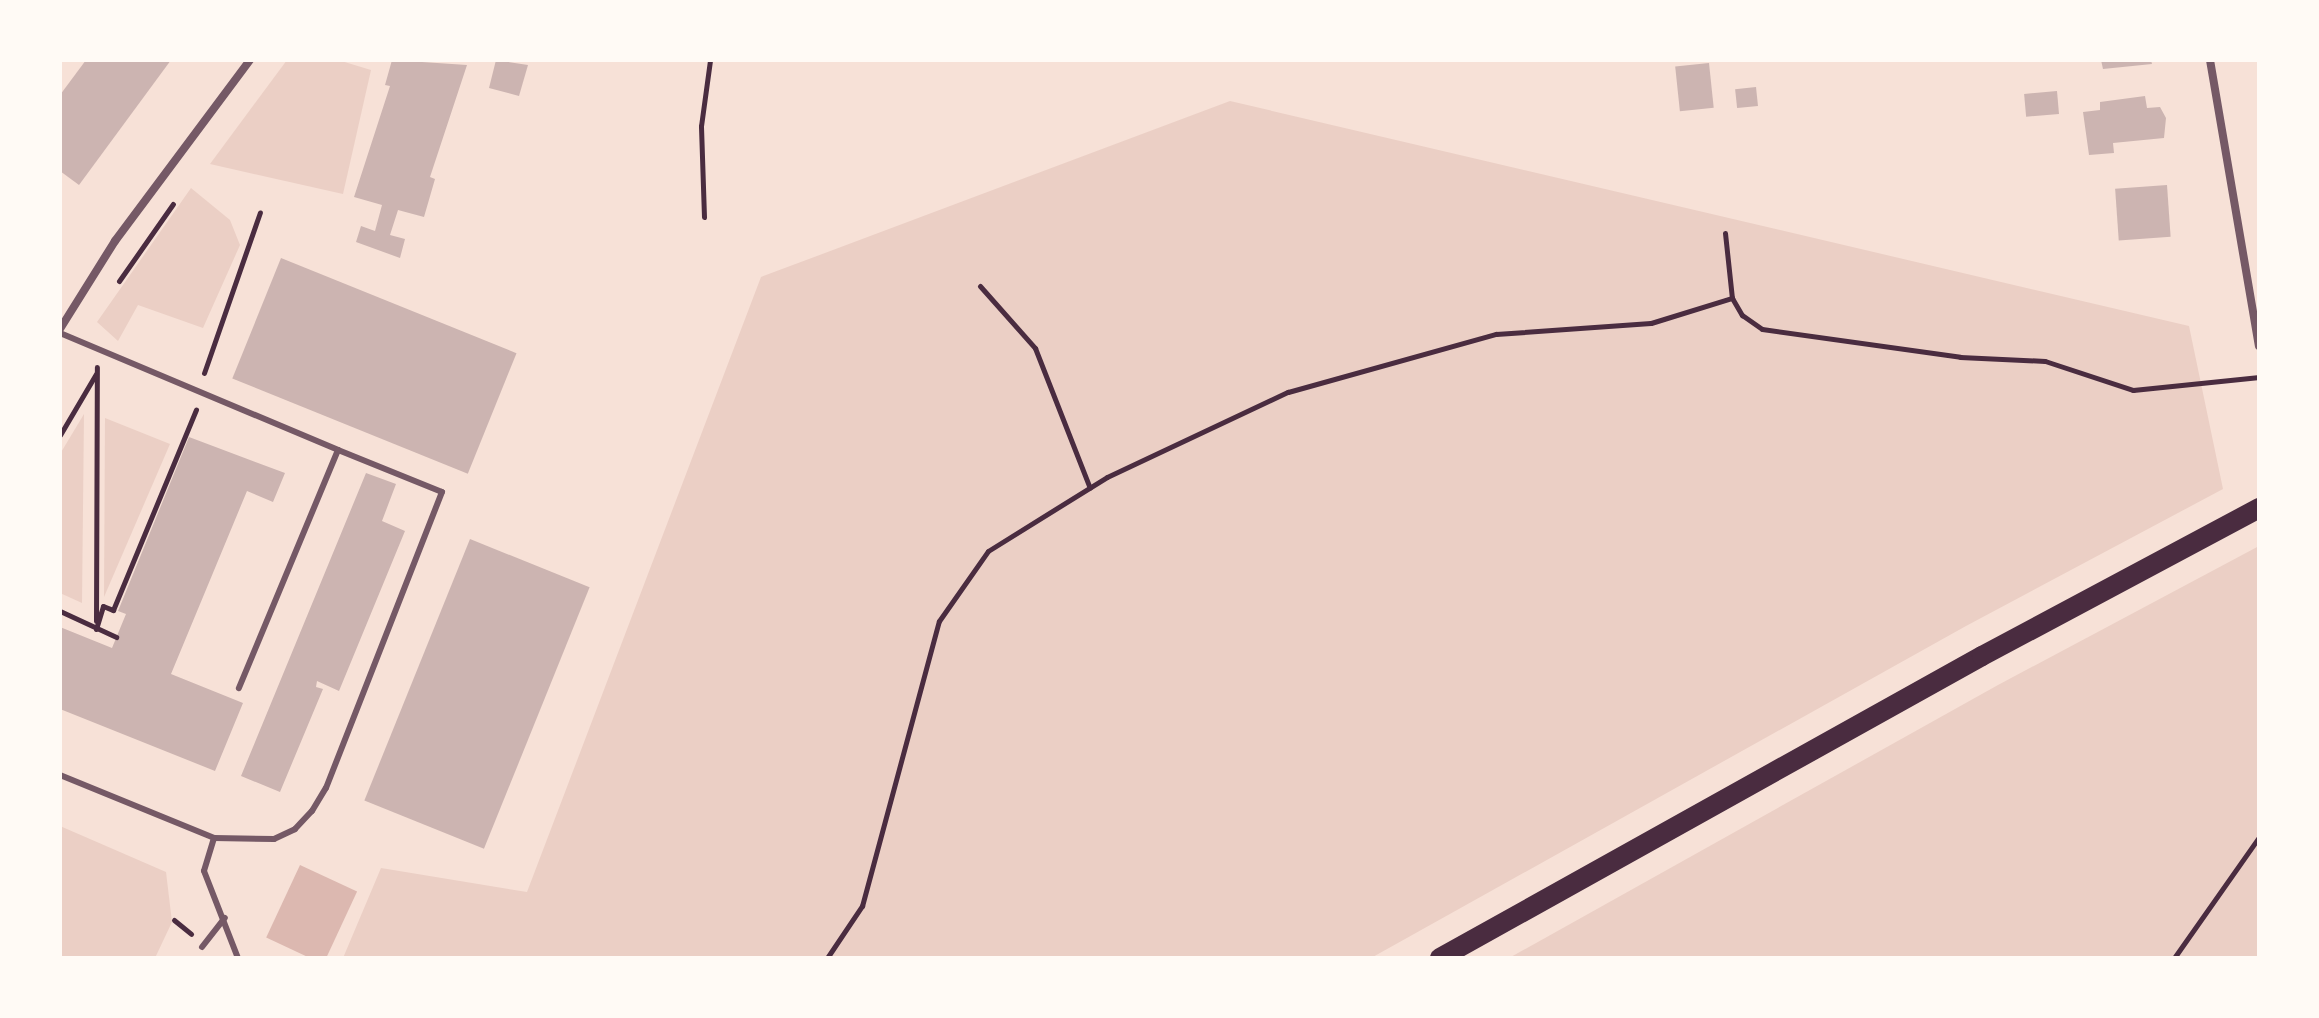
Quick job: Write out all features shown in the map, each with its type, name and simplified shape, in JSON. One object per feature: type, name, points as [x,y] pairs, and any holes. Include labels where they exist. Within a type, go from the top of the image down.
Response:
[{"type":"main road","points":[[1440,958],[1982,656],[2259,508]]},
{"type":"street","points":[[60,331],[115,241],[250,60]]},
{"type":"street","points":[[2210,60],[2259,346]]},
{"type":"lane","points":[[60,331],[202,396],[442,492],[326,788],[312,811],[295,829],[274,839],[214,838],[60,775]]},
{"type":"lane","points":[[239,688],[338,450]]},
{"type":"lane","points":[[214,838],[204,871],[225,918],[238,958]]},
{"type":"lane","points":[[202,947],[225,918]]},
{"type":"path","points":[[704,217],[701,126],[710,60]]},
{"type":"path","points":[[96,629],[103,606],[113,610],[202,396],[206,358],[260,212]]},
{"type":"path","points":[[1725,233],[1732,298],[1742,315],[1762,329],[1960,357],[2045,361],[2133,390],[2259,377]]},
{"type":"path","points":[[980,286],[1035,348],[1090,488]]},
{"type":"path","points":[[827,958],[862,906],[939,621],[988,551],[1090,488],[1288,392],[1496,334],[1651,323],[1732,298]]},
{"type":"path","points":[[96,629],[96,373],[100,351]]},
{"type":"path","points":[[60,435],[96,373]]},
{"type":"path","points":[[60,611],[116,637]]},
{"type":"path","points":[[2174,958],[2259,837]]},
{"type":"shaded area","points":[[287,60],[338,60],[371,70],[343,194],[210,164]]},
{"type":"shaded area","points":[[1230,101],[2189,326],[2223,489],[1966,626],[1371,958],[343,958],[381,868],[527,892],[761,277]]},
{"type":"shaded area","points":[[191,188],[230,220],[240,245],[203,328],[138,305],[118,341],[97,322]]},
{"type":"shaded area","points":[[84,414],[82,603],[60,593],[60,454]]},
{"type":"shaded area","points":[[105,418],[170,444],[104,597]]},
{"type":"shaded area","points":[[2259,546],[2259,958],[1509,958],[1998,685]]},
{"type":"shaded area","points":[[60,826],[166,872],[172,922],[155,958],[60,958]]},
{"type":"shaded area","points":[[300,865],[357,892],[326,958],[310,958],[266,938]]},
{"type":"building","points":[[86,60],[171,60],[79,185],[60,171],[60,95]]},
{"type":"building","points":[[392,60],[467,65],[430,177],[435,179],[424,217],[398,210],[390,235],[405,239],[400,258],[356,242],[361,226],[375,231],[382,205],[354,197],[390,86],[385,85]]},
{"type":"building","points":[[496,60],[528,65],[519,96],[489,88]]},
{"type":"building","points":[[2101,60],[2151,60],[2152,64],[2103,69]]},
{"type":"building","points":[[1709,63],[1714,108],[1680,111],[1675,67]]},
{"type":"building","points":[[1756,87],[1758,106],[1737,108],[1735,89]]},
{"type":"building","points":[[2057,91],[2059,114],[2026,117],[2024,94]]},
{"type":"building","points":[[2145,96],[2147,108],[2160,107],[2166,118],[2164,138],[2113,143],[2114,153],[2089,155],[2083,112],[2100,110],[2100,102]]},
{"type":"building","points":[[2167,185],[2171,237],[2119,241],[2115,189]]},
{"type":"building","points":[[281,258],[517,353],[468,474],[232,379]]},
{"type":"building","points":[[189,437],[285,473],[273,502],[247,491],[171,674],[243,703],[215,771],[60,709],[60,627],[112,648],[126,614],[118,611]]},
{"type":"building","points":[[366,473],[396,484],[382,521],[405,531],[339,691],[317,681],[316,687],[323,689],[280,792],[241,776]]},
{"type":"building","points":[[470,539],[590,587],[484,849],[364,800]]}]
